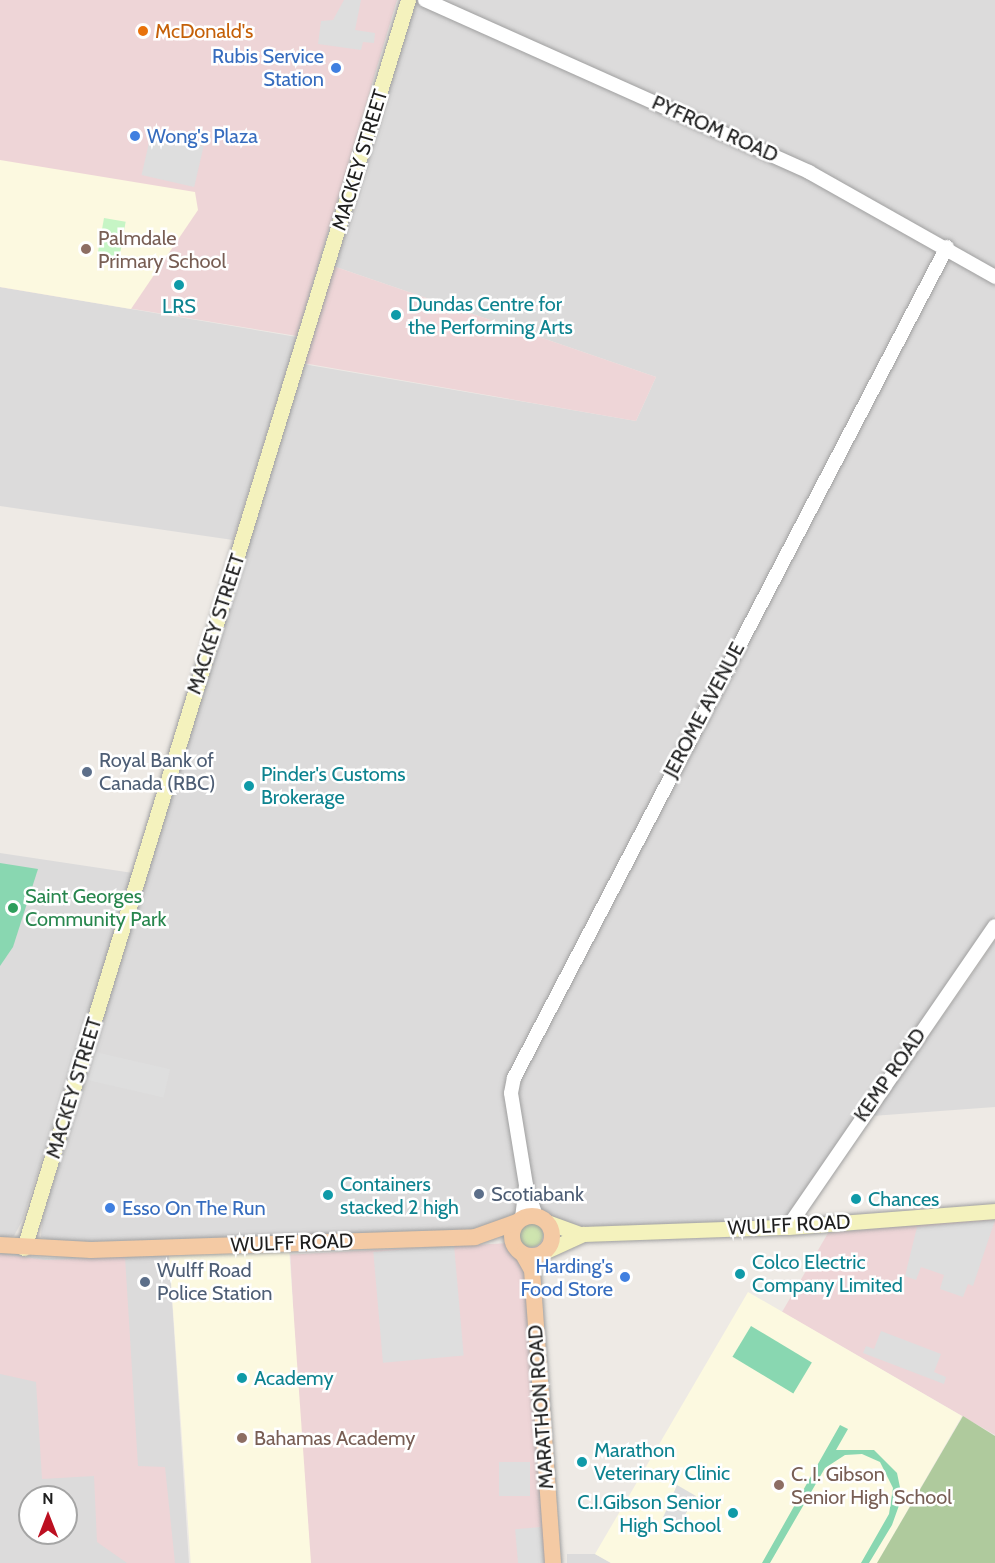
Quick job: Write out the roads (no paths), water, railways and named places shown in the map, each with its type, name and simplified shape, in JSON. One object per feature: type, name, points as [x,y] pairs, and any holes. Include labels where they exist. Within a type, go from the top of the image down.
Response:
[{"type":"main road","name":"MACKEY STREET","points":[[24,1248],[408,0]]},
{"type":"main road","name":"WULFF ROAD","points":[[476,1237],[531,1220],[583,1234],[788,1227],[995,1211]]},
{"type":"main road","name":"MARATHON ROAD","points":[[553,1563],[532,1270],[512,1235],[531,1220],[553,1233],[545,1252],[540,1289],[559,1563]]},
{"type":"main road","name":"WULFF ROAD","points":[[545,1252],[583,1234]]},
{"type":"main road","name":"WULFF ROAD","points":[[0,1245],[24,1248],[476,1237],[500,1241],[521,1253]]},
{"type":"main road","points":[[521,1253],[545,1252]]},
{"type":"street","name":"PYFROM ROAD","points":[[425,0],[809,172],[995,277]]},
{"type":"street","name":"JEROME AVENUE","points":[[531,1220],[511,1093],[514,1077],[947,248]]},
{"type":"street","name":"KEMP ROAD","points":[[788,1227],[995,926]]},
{"type":"place","name":"McDonald's","points":[[143,31]]},
{"type":"place","name":"Rubis Service Station","points":[[336,68]]},
{"type":"place","name":"Wong's Plaza","points":[[135,136]]},
{"type":"place","name":"Palmdale Primary School","points":[[86,249]]},
{"type":"place","name":"LRS","points":[[179,285]]},
{"type":"place","name":"Dundas Centre for the Performing Arts","points":[[396,315]]},
{"type":"place","name":"Royal Bank of Canada (RBC)","points":[[87,772]]},
{"type":"place","name":"Pinder's Customs Brokerage","points":[[249,786]]},
{"type":"place","name":"Saint Georges Community Park","points":[[13,908]]},
{"type":"place","name":"Scotiabank","points":[[479,1194]]},
{"type":"place","name":"Containers stacked 2 high","points":[[328,1195]]},
{"type":"place","name":"Chances","points":[[856,1199]]},
{"type":"place","name":"Esso On The Run","points":[[110,1208]]},
{"type":"place","name":"Colco Electric Company Limited","points":[[740,1274]]},
{"type":"place","name":"Harding's Food Store","points":[[625,1277]]},
{"type":"place","name":"Wulff Road Police Station","points":[[145,1282]]},
{"type":"place","name":"Academy","points":[[242,1378]]},
{"type":"place","name":"Bahamas Academy","points":[[242,1438]]},
{"type":"place","name":"Marathon Veterinary Clinic","points":[[582,1462]]},
{"type":"place","name":"C. I. Gibson Senior High School","points":[[779,1485]]},
{"type":"place","name":"C.I.Gibson Senior High School","points":[[733,1513]]}]
